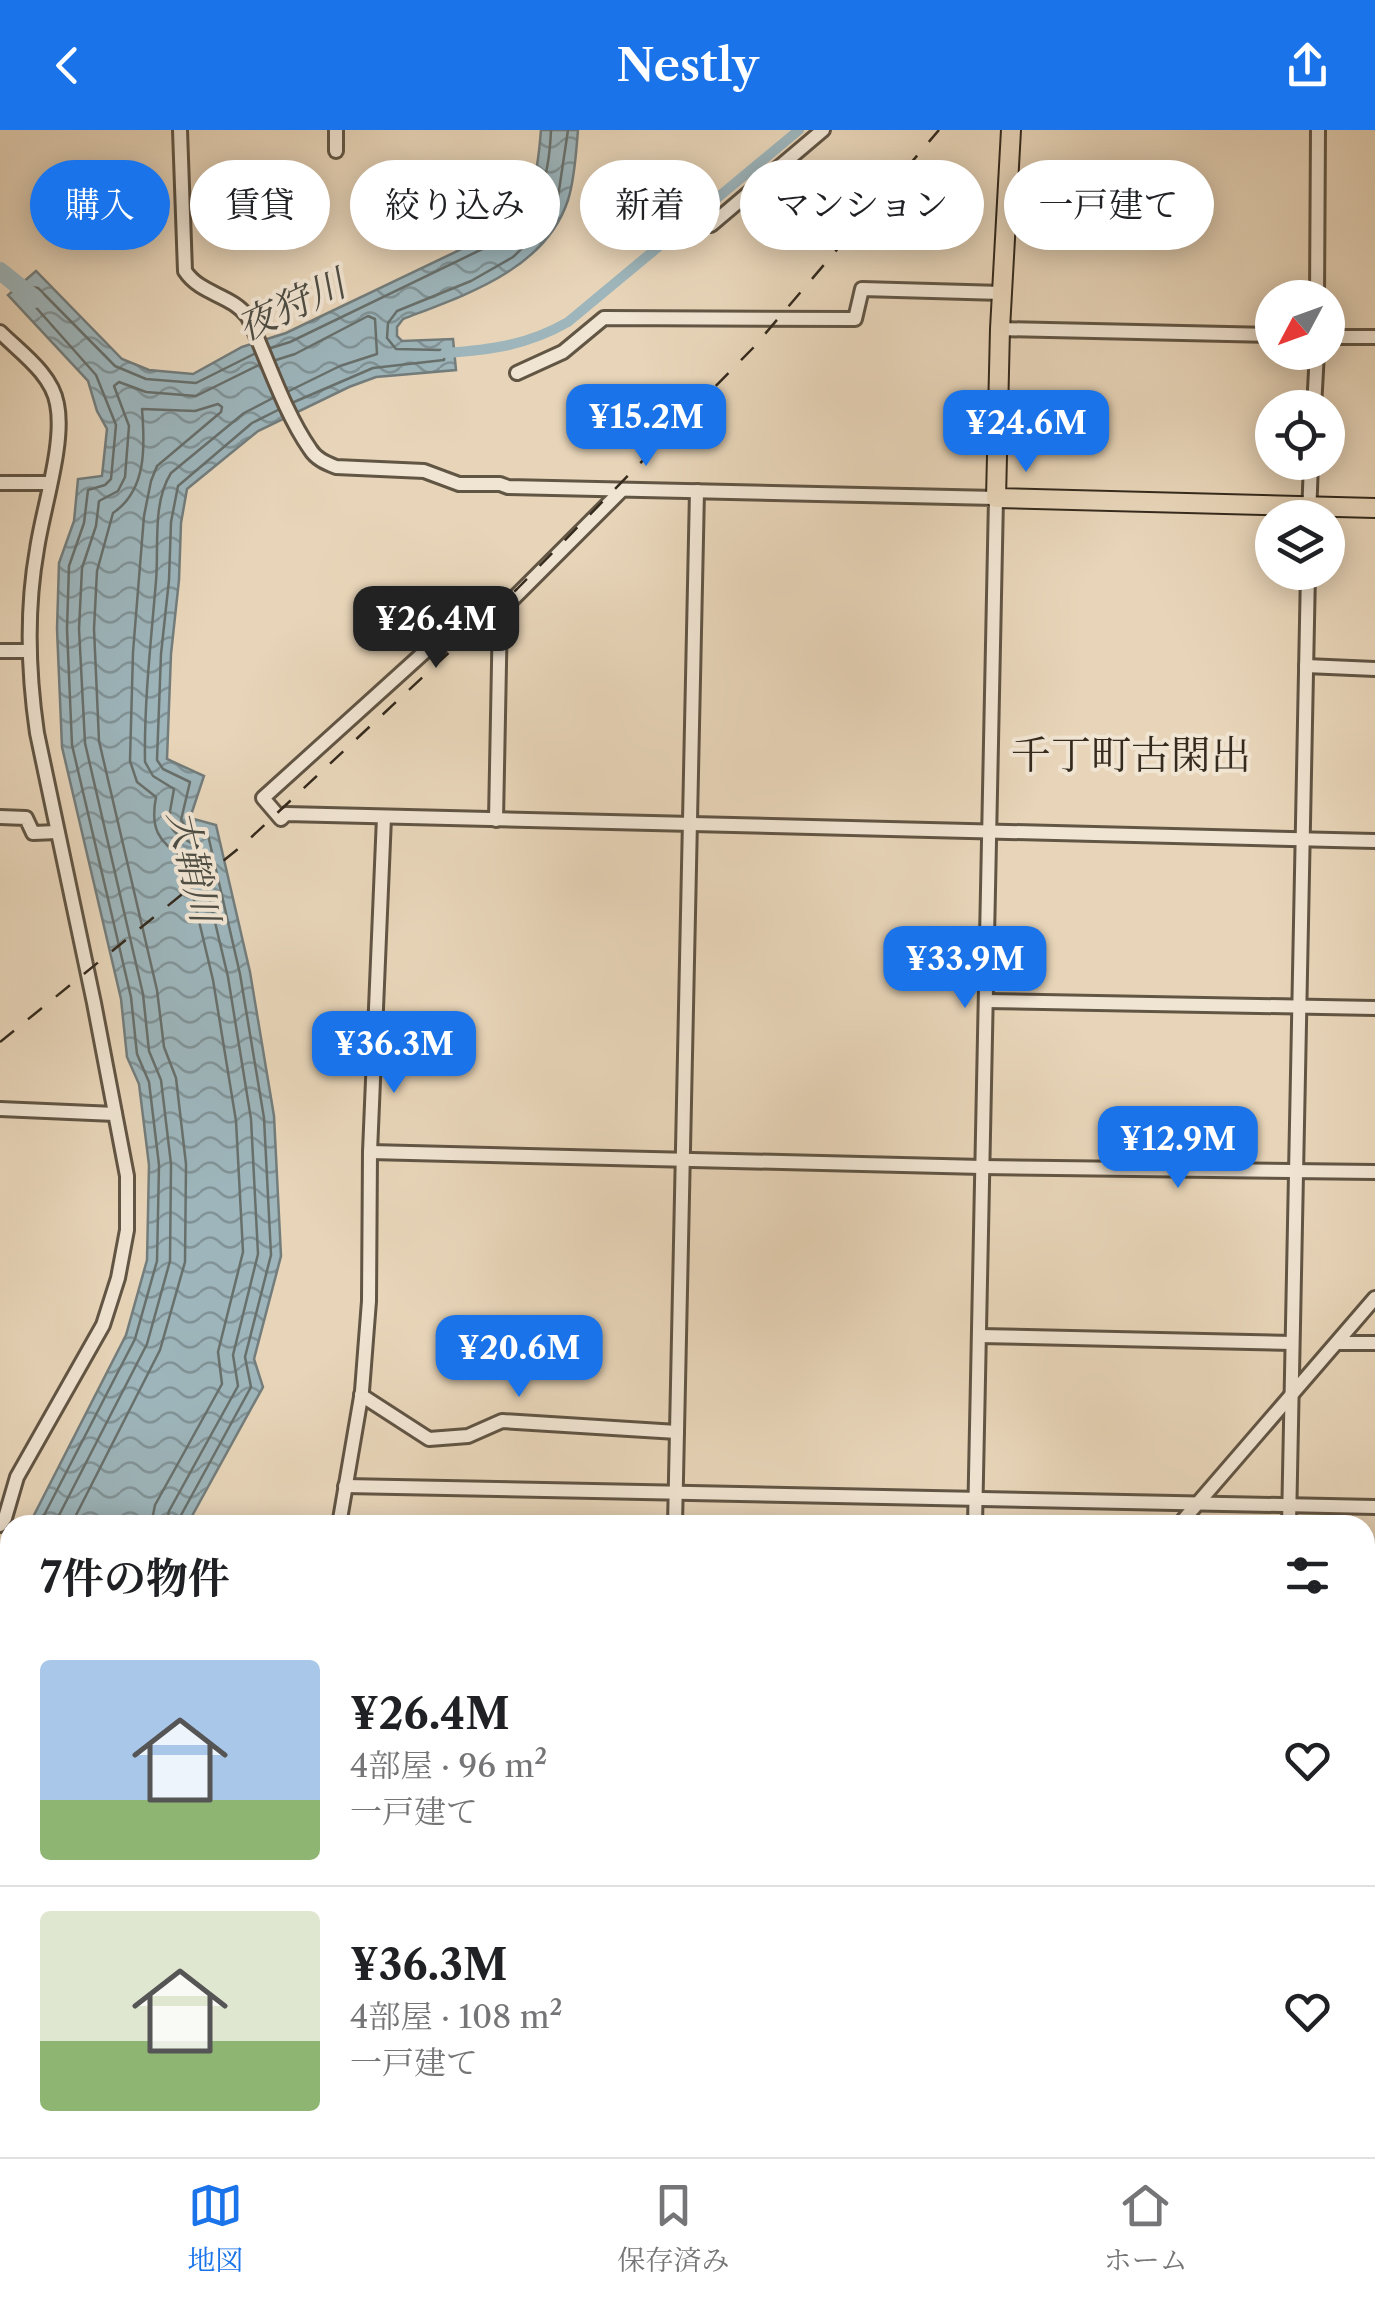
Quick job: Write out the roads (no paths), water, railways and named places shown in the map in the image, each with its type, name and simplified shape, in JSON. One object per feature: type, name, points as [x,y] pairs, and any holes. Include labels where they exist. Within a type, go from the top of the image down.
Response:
[{"type":"main road","points":[[1011,130],[996,498],[1168,500],[1255,507]]},
{"type":"main road","points":[[1345,510],[1375,508]]},
{"type":"street","points":[[180,130],[182,265],[190,279],[206,290],[226,296],[248,317],[296,424],[311,452],[324,462],[336,467],[424,471],[460,484],[996,498],[975,1515]]},
{"type":"street","points":[[336,130],[336,152]]},
{"type":"street","points":[[720,217],[823,130]]},
{"type":"street","points":[[1317,280],[1318,130]]},
{"type":"street","points":[[516,374],[563,352],[604,318],[855,319],[862,289],[1002,293]]},
{"type":"street","points":[[1000,329],[1255,336]]},
{"type":"street","points":[[0,332],[44,376],[58,402],[50,483],[34,563],[28,652],[37,734],[127,1176],[126,1230],[118,1278],[102,1325],[17,1477],[6,1515]]},
{"type":"street","points":[[1345,337],[1375,337]]},
{"type":"street","points":[[0,482],[50,483]]},
{"type":"street","points":[[622,490],[490,623],[452,628],[263,798],[280,819],[286,814],[1375,841]]},
{"type":"street","points":[[675,1515],[697,491]]},
{"type":"street","points":[[1289,1515],[1308,590]]},
{"type":"street","points":[[496,820],[500,612]]},
{"type":"street","points":[[0,651],[28,652]]},
{"type":"street","points":[[1306,666],[1375,668]]},
{"type":"street","points":[[0,817],[26,818],[33,833],[56,832]]},
{"type":"street","points":[[341,1515],[361,1395],[369,1301],[370,1152],[384,818]]},
{"type":"street","points":[[986,1001],[1375,1008]]},
{"type":"street","points":[[0,1110],[115,1114]]},
{"type":"street","points":[[370,1152],[1375,1172]]},
{"type":"street","points":[[1188,1515],[1375,1298]]},
{"type":"street","points":[[979,1336],[1292,1343]]},
{"type":"street","points":[[1338,1343],[1375,1343]]},
{"type":"street","points":[[361,1395],[428,1439],[468,1436],[502,1421],[677,1432]]},
{"type":"street","points":[[345,1486],[1375,1507]]},
{"type":"water","points":[[541,130],[578,130],[568,200],[560,217],[560,160],[537,160]]},
{"type":"water","points":[[460,250],[535,250],[500,277],[403,319],[397,327],[397,336],[402,341],[453,339],[456,370],[376,377],[349,387],[258,431],[187,489],[171,654],[167,759],[204,776],[190,818],[216,825],[250,972],[274,1116],[281,1256],[254,1359],[263,1387],[193,1515],[34,1515],[126,1335],[147,1260],[149,1165],[139,1084],[127,1057],[121,999],[62,747],[57,629],[59,563],[74,521],[78,479],[102,476],[107,429],[88,381],[8,295],[36,271],[122,359],[149,370],[193,374],[242,347],[286,333]]},
{"type":"waterway","points":[[445,353],[509,345],[568,322],[799,130]]},
{"type":"waterway","name":"大鞘川","points":[[0,271],[35,299]]},
{"type":"railway","points":[[0,1042],[244,844],[517,589],[753,348],[939,130]]},
{"type":"district","name":"千丁町古閑出","points":[[1131,754]]},
{"type":"water label","name":"夜狩川","points":[[291,305]]}]
